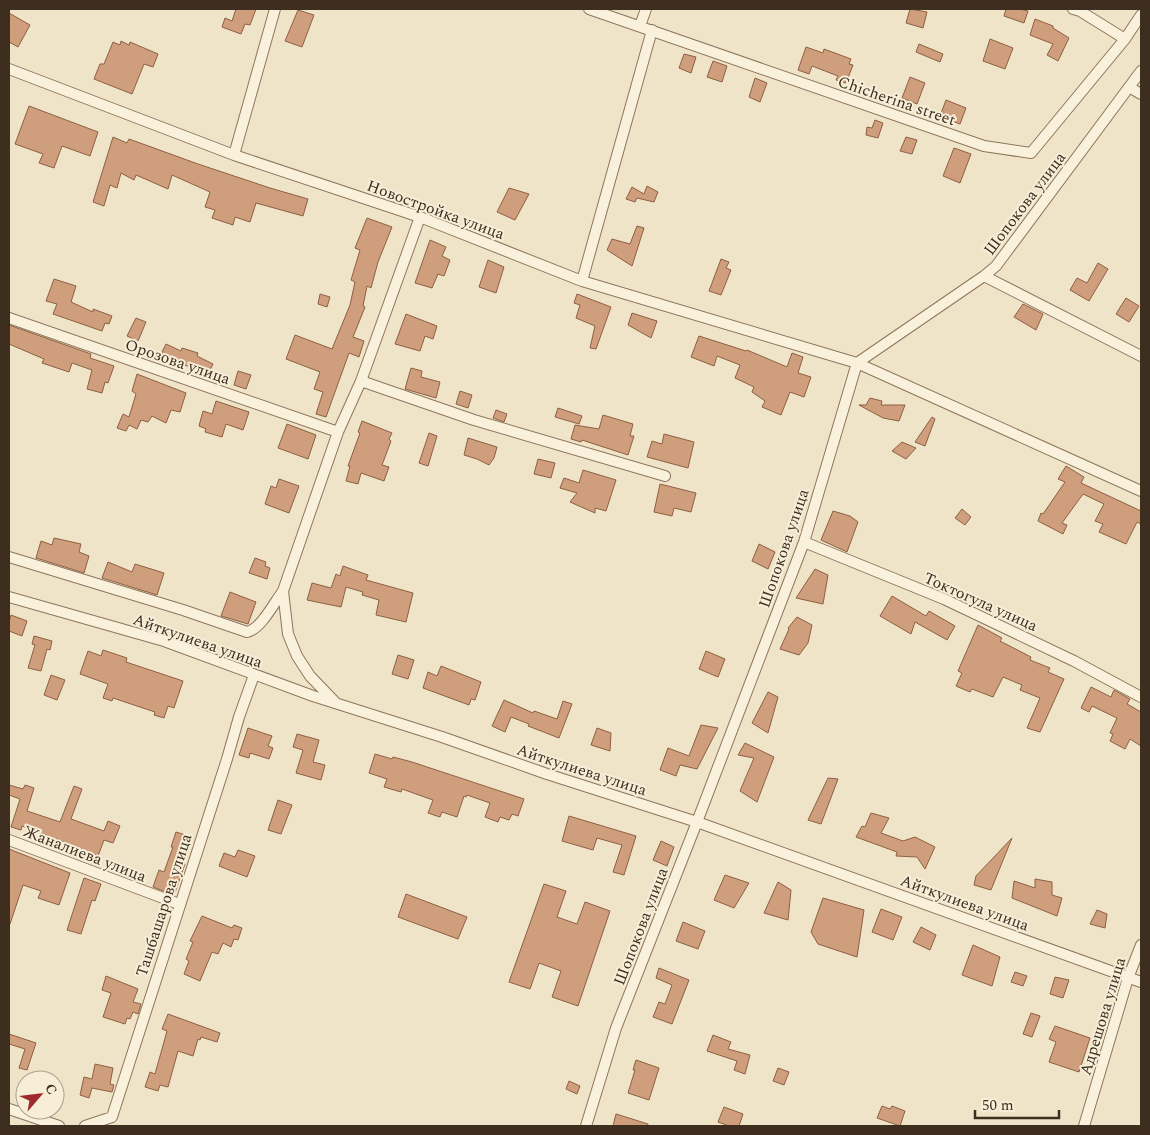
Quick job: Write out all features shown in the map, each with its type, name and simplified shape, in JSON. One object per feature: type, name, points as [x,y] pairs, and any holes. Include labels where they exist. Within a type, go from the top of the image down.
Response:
[{"type":"street","points":[[234,155],[275,9]]},
{"type":"street","name":"Chicherina street","points":[[589,9],[984,146],[1031,153],[1125,39],[1141,15]]},
{"type":"street","points":[[640,26],[646,9]]},
{"type":"street","points":[[1073,9],[1080,11],[1125,39]]},
{"type":"street","points":[[582,281],[652,30]]},
{"type":"street","name":"Новостройка улица","points":[[9,69],[234,155],[420,217],[582,281],[857,363],[1141,491]]},
{"type":"street","name":"Шопокова улица","points":[[586,1126],[616,1028],[698,822],[804,542],[857,363],[996,266],[1141,71]]},
{"type":"street","points":[[1129,88],[1141,94]]},
{"type":"street","points":[[9,558],[183,610],[247,632],[253,631],[259,626],[283,591],[338,432],[361,381],[420,217]]},
{"type":"street","points":[[984,276],[1141,356]]},
{"type":"street","name":"Орозова улица","points":[[9,318],[338,432]]},
{"type":"street","points":[[361,381],[474,420],[665,476]]},
{"type":"street","name":"Токтогула улица","points":[[804,542],[944,599],[1074,661],[1141,697]]},
{"type":"street","points":[[283,591],[288,634],[297,656],[310,676],[337,704]]},
{"type":"street","name":"Айткулиева улица","points":[[9,597],[164,641],[337,704],[698,822],[1141,982]]},
{"type":"street","name":"Ташбашарова улица","points":[[85,1126],[112,1117],[227,759],[238,717],[254,675]]},
{"type":"street","name":"Жаналиева улица","points":[[9,840],[179,904]]},
{"type":"street","name":"Адрешова улица","points":[[1084,1126],[1128,978],[1141,944]]},
{"type":"street","points":[[9,1109],[59,1126]]},
{"type":"building","points":[[236,9],[256,9],[250,25],[245,24],[241,34],[222,27],[225,18],[232,21]]},
{"type":"building","points":[[910,9],[927,12],[923,28],[906,23]]},
{"type":"building","points":[[1006,9],[1028,11],[1024,23],[1004,16]]},
{"type":"building","points":[[298,10],[314,15],[302,47],[285,41]]},
{"type":"building","points":[[9,13],[30,25],[18,47],[9,42]]},
{"type":"building","points":[[1035,19],[1053,26],[1053,28],[1069,38],[1058,61],[1047,55],[1053,44],[1030,35]]},
{"type":"building","points":[[990,39],[1013,48],[1005,69],[983,61]]},
{"type":"building","points":[[121,41],[129,45],[130,42],[158,54],[153,67],[144,64],[132,94],[94,79],[100,64],[104,64],[113,42],[120,45]]},
{"type":"building","points":[[919,44],[943,54],[940,62],[916,52]]},
{"type":"building","points":[[806,47],[823,53],[824,49],[851,59],[849,64],[853,65],[846,83],[836,80],[838,76],[812,66],[809,74],[798,70]]},
{"type":"building","points":[[684,54],[696,57],[691,73],[679,68]]},
{"type":"building","points":[[713,61],[727,66],[722,82],[707,77]]},
{"type":"building","points":[[910,77],[925,83],[917,104],[902,98]]},
{"type":"building","points":[[755,78],[767,83],[760,102],[749,97]]},
{"type":"building","points":[[946,100],[966,108],[960,124],[940,116]]},
{"type":"building","points":[[29,106],[98,132],[90,156],[62,146],[54,168],[39,163],[43,154],[15,144]]},
{"type":"building","points":[[875,120],[883,123],[878,138],[866,135],[867,127],[872,128]]},
{"type":"building","points":[[113,137],[127,143],[129,139],[198,164],[308,199],[303,216],[256,203],[250,222],[235,217],[233,225],[212,218],[215,210],[205,207],[210,192],[172,175],[168,189],[136,175],[134,180],[121,173],[117,188],[110,185],[104,206],[93,202]]},
{"type":"building","points":[[906,137],[917,140],[912,154],[900,151]]},
{"type":"building","points":[[954,148],[971,154],[960,183],[943,176]]},
{"type":"building","points":[[647,186],[658,192],[654,202],[637,198],[635,202],[626,199],[632,187],[644,194]]},
{"type":"building","points":[[509,188],[529,194],[515,220],[497,212]]},
{"type":"building","points":[[367,218],[392,227],[378,262],[371,288],[367,286],[363,306],[365,307],[353,337],[364,341],[359,357],[349,353],[326,417],[316,414],[323,392],[314,389],[320,372],[286,359],[295,335],[332,349],[350,305],[355,282],[351,280],[360,250],[355,248]]},
{"type":"building","points":[[637,226],[644,228],[632,266],[607,250],[612,239],[630,244]]},
{"type":"building","points":[[430,240],[446,247],[442,256],[450,260],[444,276],[438,274],[432,288],[415,283]]},
{"type":"building","points":[[721,259],[729,262],[726,268],[731,270],[721,295],[709,291]]},
{"type":"building","points":[[488,260],[504,267],[496,293],[479,287]]},
{"type":"building","points":[[1098,263],[1108,269],[1089,301],[1070,290],[1077,278],[1087,283]]},
{"type":"building","points":[[54,279],[76,286],[71,302],[93,312],[93,309],[112,316],[109,324],[105,323],[102,331],[53,314],[57,304],[46,301]]},
{"type":"building","points":[[320,294],[330,297],[327,307],[318,304]]},
{"type":"building","points":[[577,294],[611,307],[596,349],[590,348],[595,326],[576,318],[580,305],[574,303]]},
{"type":"building","points":[[1126,298],[1139,306],[1129,322],[1116,314]]},
{"type":"building","points":[[1023,304],[1043,314],[1036,330],[1014,317]]},
{"type":"building","points":[[632,313],[657,321],[651,338],[628,325]]},
{"type":"building","points":[[406,314],[437,326],[433,339],[425,336],[420,351],[395,344]]},
{"type":"building","points":[[136,318],[146,322],[138,341],[127,336]]},
{"type":"building","points":[[9,325],[91,354],[90,358],[114,366],[108,383],[105,382],[102,393],[87,389],[92,370],[72,363],[69,372],[42,363],[44,359],[9,344]]},
{"type":"building","points":[[699,336],[747,350],[787,367],[792,353],[803,357],[798,373],[811,377],[804,397],[790,392],[781,415],[762,407],[765,401],[752,392],[754,387],[735,378],[740,365],[717,356],[714,366],[691,357]]},
{"type":"building","points":[[166,344],[181,351],[182,348],[198,353],[197,356],[213,364],[208,374],[194,367],[160,356]]},
{"type":"building","points":[[411,368],[422,371],[421,377],[440,382],[436,398],[405,389]]},
{"type":"building","points":[[238,371],[251,375],[246,389],[234,385]]},
{"type":"building","points":[[137,374],[186,393],[180,412],[171,410],[166,423],[152,416],[148,422],[141,420],[137,429],[129,425],[126,431],[117,428],[123,414],[129,417],[136,394],[132,391]]},
{"type":"building","points":[[460,391],[472,395],[468,408],[456,404]]},
{"type":"building","points":[[870,398],[882,401],[881,405],[905,405],[899,421],[883,418],[859,405],[866,405]]},
{"type":"building","points":[[216,401],[249,412],[243,430],[226,424],[222,437],[205,432],[206,429],[199,426],[203,411],[212,414]]},
{"type":"building","points":[[558,408],[582,416],[579,424],[555,417]]},
{"type":"building","points":[[496,410],[507,414],[504,422],[493,418]]},
{"type":"building","points":[[603,415],[633,424],[630,436],[634,436],[628,455],[582,440],[581,442],[571,439],[575,425],[599,429]]},
{"type":"building","points":[[932,417],[935,419],[925,446],[915,442]]},
{"type":"building","points":[[362,421],[392,433],[382,465],[389,467],[384,481],[361,473],[358,484],[346,481],[350,466],[348,466],[360,433],[358,432]]},
{"type":"building","points":[[287,424],[316,435],[308,459],[278,448]]},
{"type":"building","points":[[429,433],[437,436],[428,466],[419,463]]},
{"type":"building","points":[[664,434],[694,442],[688,468],[647,457],[652,441],[662,444]]},
{"type":"building","points":[[468,438],[497,447],[494,458],[489,465],[464,455]]},
{"type":"building","points":[[902,442],[916,448],[906,459],[892,451]]},
{"type":"building","points":[[538,459],[555,463],[551,478],[534,474]]},
{"type":"building","points":[[1066,466],[1084,477],[1081,483],[1141,511],[1141,524],[1137,522],[1126,544],[1099,532],[1103,524],[1095,521],[1104,504],[1083,494],[1062,523],[1067,525],[1063,534],[1038,521],[1041,513],[1043,514],[1065,482],[1058,479]]},
{"type":"building","points":[[583,470],[616,480],[606,511],[595,508],[595,513],[570,502],[577,493],[560,488],[564,478],[579,483]]},
{"type":"building","points":[[279,479],[299,486],[289,513],[265,504],[271,486],[276,488]]},
{"type":"building","points":[[660,484],[696,493],[691,512],[674,508],[672,516],[654,512]]},
{"type":"building","points":[[962,509],[971,517],[965,525],[955,518]]},
{"type":"building","points":[[833,511],[850,516],[858,522],[847,552],[821,540]]},
{"type":"building","points":[[54,538],[81,544],[79,552],[89,556],[84,573],[36,558],[41,541],[52,545]]},
{"type":"building","points":[[759,544],[775,552],[768,569],[752,561]]},
{"type":"building","points":[[255,558],[266,562],[265,566],[270,568],[267,579],[249,573]]},
{"type":"building","points":[[108,562],[132,572],[135,564],[164,573],[157,595],[102,578]]},
{"type":"building","points":[[343,566],[368,575],[366,580],[413,593],[406,622],[376,615],[379,600],[362,595],[363,592],[346,587],[341,607],[307,600],[312,583],[331,588],[336,574],[340,576]]},
{"type":"building","points":[[815,569],[828,575],[823,604],[796,598]]},
{"type":"building","points":[[230,592],[256,602],[248,624],[221,616]]},
{"type":"building","points":[[892,596],[926,616],[929,611],[955,626],[947,640],[915,622],[911,634],[880,616]]},
{"type":"building","points":[[11,615],[27,621],[22,636],[9,631]]},
{"type":"building","points":[[797,617],[812,625],[808,643],[799,655],[780,649],[788,628]]},
{"type":"building","points":[[978,625],[1002,638],[1000,641],[1031,657],[1030,660],[1050,668],[1048,672],[1064,679],[1040,732],[1027,728],[1040,698],[1020,690],[1022,685],[1003,677],[993,697],[972,689],[970,692],[956,686],[962,673],[958,671]]},
{"type":"building","points":[[34,636],[52,641],[50,650],[47,649],[41,671],[28,668],[35,645],[32,644]]},
{"type":"building","points":[[103,650],[127,658],[126,662],[183,681],[174,708],[168,706],[164,718],[154,715],[155,712],[113,698],[112,701],[103,698],[108,684],[80,674],[88,651],[101,656]]},
{"type":"building","points":[[706,651],[725,659],[718,677],[699,669]]},
{"type":"building","points":[[398,655],[414,660],[408,679],[392,674]]},
{"type":"building","points":[[441,666],[481,682],[475,700],[471,699],[469,705],[423,688],[428,672],[437,676]]},
{"type":"building","points":[[51,675],[65,680],[57,700],[44,695]]},
{"type":"building","points":[[1091,687],[1111,697],[1114,690],[1130,699],[1127,704],[1141,712],[1141,746],[1130,739],[1125,749],[1110,741],[1113,734],[1110,733],[1117,718],[1092,706],[1089,712],[1081,708]]},
{"type":"building","points":[[768,692],[778,697],[768,733],[752,723]]},
{"type":"building","points":[[504,700],[533,713],[534,711],[557,719],[563,701],[572,704],[559,738],[511,717],[505,732],[492,726]]},
{"type":"building","points":[[701,725],[718,728],[697,769],[680,765],[676,776],[660,770],[668,748],[689,756]]},
{"type":"building","points":[[248,728],[272,736],[268,746],[273,748],[269,759],[250,753],[249,758],[239,755]]},
{"type":"building","points":[[597,728],[611,733],[610,751],[591,745]]},
{"type":"building","points":[[297,734],[319,740],[313,762],[325,765],[321,780],[296,773],[303,750],[293,747]]},
{"type":"building","points":[[745,743],[774,757],[757,802],[740,791],[754,758],[738,755]]},
{"type":"building","points":[[375,754],[412,762],[524,799],[518,816],[512,814],[509,820],[500,817],[498,822],[485,817],[490,803],[467,795],[466,797],[464,796],[457,817],[442,812],[440,817],[428,813],[433,800],[402,789],[401,792],[384,787],[387,779],[369,773]]},
{"type":"building","points":[[828,778],[838,779],[821,824],[808,820]]},
{"type":"building","points":[[9,785],[23,789],[25,785],[34,788],[27,811],[60,822],[74,786],[82,789],[71,819],[104,831],[108,821],[120,826],[113,843],[104,840],[98,856],[22,826],[21,830],[11,827],[20,799],[9,795]]},
{"type":"building","points":[[278,800],[292,805],[281,834],[268,830]]},
{"type":"building","points":[[871,813],[889,818],[881,833],[903,841],[915,837],[935,847],[925,869],[917,857],[896,856],[897,852],[856,837],[862,826],[865,827]]},
{"type":"building","points":[[569,816],[636,836],[624,875],[613,872],[622,845],[597,838],[593,850],[562,841]]},
{"type":"building","points":[[176,832],[189,836],[180,862],[185,864],[174,895],[153,887],[159,870],[164,872]]},
{"type":"building","points":[[1012,838],[991,890],[974,885],[976,876]]},
{"type":"building","points":[[661,841],[674,847],[667,866],[653,860]]},
{"type":"building","points":[[9,849],[70,873],[59,905],[38,898],[41,891],[23,885],[9,923]]},
{"type":"building","points":[[238,850],[255,856],[247,877],[219,866],[224,853],[235,857]]},
{"type":"building","points":[[725,875],[749,883],[734,908],[714,900]]},
{"type":"building","points":[[84,878],[101,884],[95,901],[92,900],[81,934],[67,930]]},
{"type":"building","points":[[1035,879],[1052,882],[1052,895],[1062,898],[1057,916],[1012,898],[1014,881],[1035,888]]},
{"type":"building","points":[[778,882],[791,890],[788,920],[764,913]]},
{"type":"building","points":[[544,884],[566,891],[557,917],[577,924],[585,902],[610,911],[578,1006],[552,997],[561,971],[539,963],[530,989],[509,982]]},
{"type":"building","points":[[406,894],[467,917],[458,939],[398,917]]},
{"type":"building","points":[[823,898],[864,910],[857,957],[818,944],[811,932]]},
{"type":"building","points":[[881,909],[902,917],[893,940],[872,932]]},
{"type":"building","points":[[1097,910],[1107,914],[1105,928],[1090,924]]},
{"type":"building","points":[[202,916],[232,928],[234,925],[242,928],[238,940],[234,939],[231,947],[223,943],[218,954],[212,952],[200,981],[184,974],[189,961],[186,959],[193,942],[190,941]]},
{"type":"building","points":[[683,922],[705,931],[698,949],[676,941]]},
{"type":"building","points":[[921,927],[936,935],[930,950],[913,942]]},
{"type":"building","points":[[973,945],[1000,957],[992,986],[962,975]]},
{"type":"building","points":[[659,968],[689,980],[672,1024],[653,1017],[659,1002],[665,1004],[672,985],[656,978]]},
{"type":"building","points":[[1015,972],[1027,976],[1023,986],[1011,982]]},
{"type":"building","points":[[106,976],[138,989],[133,1002],[141,1004],[138,1014],[133,1012],[130,1019],[127,1018],[125,1024],[103,1017],[111,993],[102,990]]},
{"type":"building","points":[[1055,977],[1069,980],[1063,998],[1050,994]]},
{"type":"building","points":[[1031,1013],[1040,1016],[1032,1037],[1023,1034]]},
{"type":"building","points":[[168,1014],[220,1033],[217,1042],[201,1037],[200,1040],[198,1039],[193,1056],[178,1051],[168,1087],[160,1085],[158,1091],[145,1087],[150,1072],[155,1074],[167,1031],[162,1029]]},
{"type":"building","points":[[1055,1026],[1090,1038],[1079,1072],[1049,1062],[1056,1042],[1049,1039]]},
{"type":"building","points":[[9,1034],[36,1043],[27,1070],[19,1068],[25,1049],[9,1044]]},
{"type":"building","points":[[713,1035],[731,1042],[728,1049],[750,1055],[745,1074],[734,1070],[737,1061],[707,1051]]},
{"type":"building","points":[[636,1060],[659,1068],[649,1100],[628,1093]]},
{"type":"building","points":[[95,1064],[113,1068],[110,1084],[114,1085],[112,1092],[92,1088],[89,1098],[80,1095],[84,1077],[92,1079]]},
{"type":"building","points":[[778,1068],[789,1072],[784,1085],[773,1081]]},
{"type":"building","points":[[569,1081],[580,1086],[577,1094],[566,1089]]},
{"type":"building","points":[[882,1106],[890,1109],[892,1106],[905,1111],[900,1126],[877,1118]]},
{"type":"building","points":[[724,1107],[743,1114],[739,1126],[729,1126],[718,1122]]},
{"type":"building","points":[[616,1114],[648,1124],[648,1126],[613,1126]]}]
